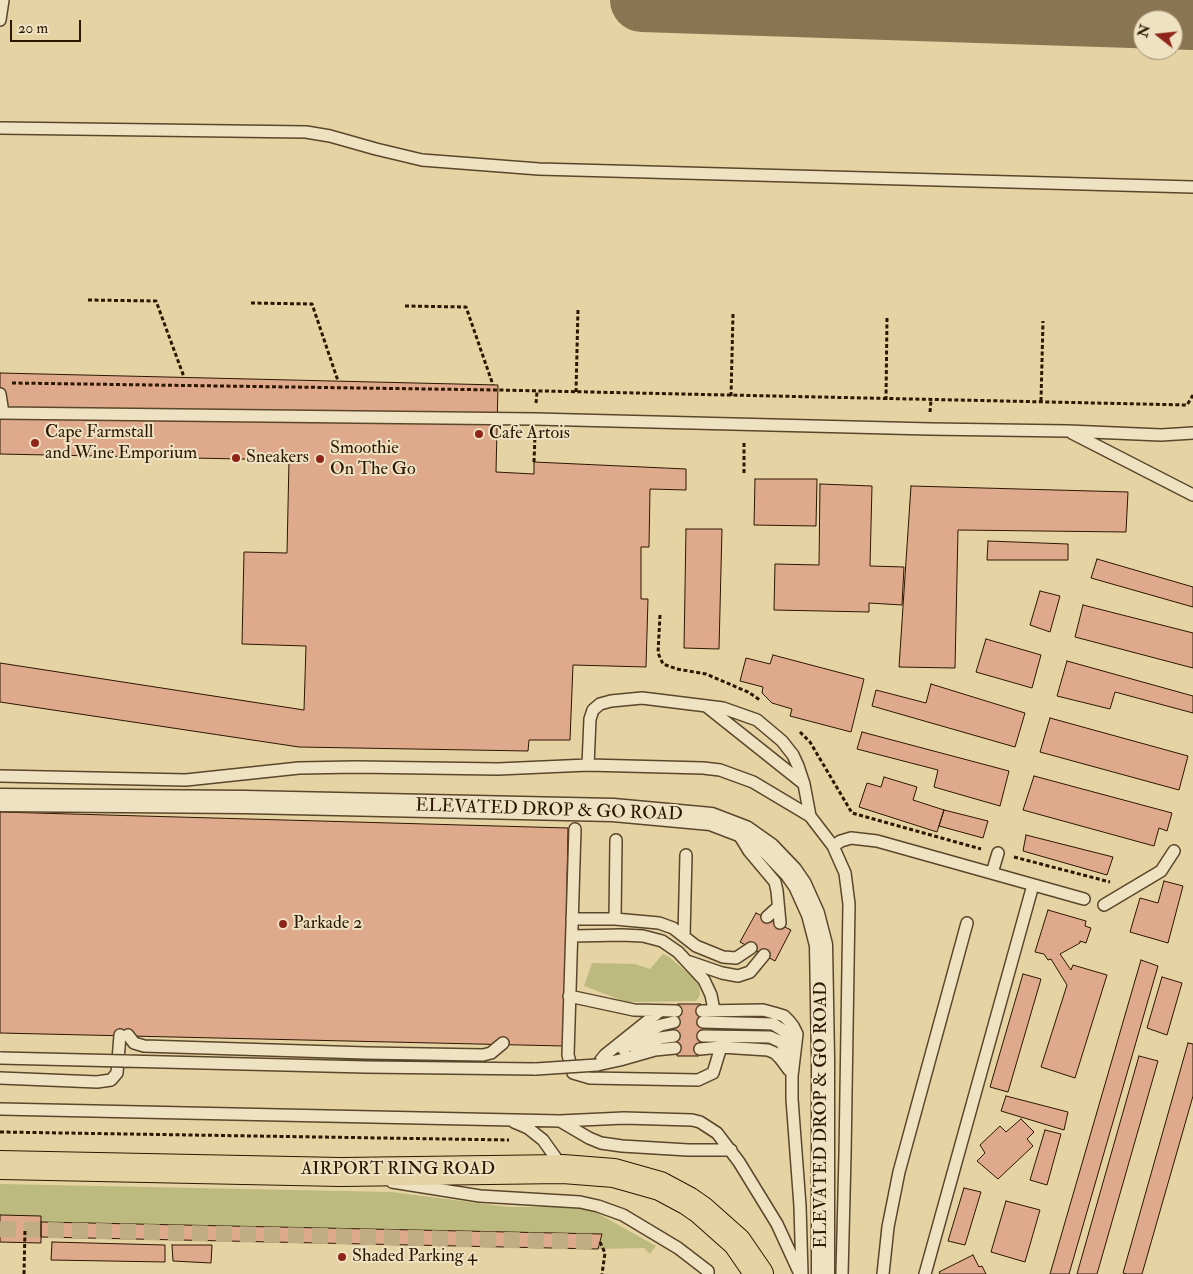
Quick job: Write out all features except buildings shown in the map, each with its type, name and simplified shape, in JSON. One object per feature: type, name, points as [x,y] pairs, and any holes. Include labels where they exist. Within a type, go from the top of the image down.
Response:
[{"type":"main road","name":"AIRPORT RING ROAD","points":[[0,1165],[341,1172],[598,1171],[645,1181],[674,1193],[702,1210],[737,1242],[760,1274]]},
{"type":"street","name":"ELEVATED DROP & GO ROAD","points":[[0,800],[613,810],[711,819],[735,827],[756,839],[769,849],[791,872],[807,899],[818,930],[822,961],[823,1274]]},
{"type":"lane","points":[[0,20],[3,0]]},
{"type":"lane","points":[[0,128],[306,132],[330,136],[422,160],[538,168],[1193,187]]},
{"type":"lane","points":[[0,394],[2,413],[545,420],[930,430],[1068,431],[1161,435],[1193,433]]},
{"type":"lane","points":[[1068,431],[1193,495]]},
{"type":"lane","points":[[588,764],[590,719],[593,710],[600,704],[611,700],[642,698],[723,708],[744,714],[769,729],[782,741],[793,755],[804,784],[810,816]]},
{"type":"lane","points":[[705,705],[804,784]]},
{"type":"lane","points":[[0,776],[186,780],[299,768],[356,766],[498,769],[588,764],[703,768],[720,770],[753,782],[810,816],[833,846],[845,873],[849,904],[846,1155],[842,1274]]},
{"type":"lane","points":[[735,827],[748,851],[775,882],[780,923]]},
{"type":"lane","points":[[575,829],[568,1055],[571,1070],[580,1076],[590,1078],[698,1080],[713,1073],[720,1047]]},
{"type":"lane","points":[[833,846],[851,838],[863,838],[1084,898]]},
{"type":"lane","points":[[615,919],[616,840]]},
{"type":"lane","points":[[1104,905],[1161,871],[1174,851]]},
{"type":"lane","points":[[992,873],[998,853]]},
{"type":"lane","points":[[684,936],[686,855]]},
{"type":"lane","points":[[925,1274],[1034,885]]},
{"type":"lane","points":[[767,917],[778,907]]},
{"type":"lane","points":[[572,919],[615,919],[659,923],[673,928],[706,951],[723,957],[736,958],[742,956],[751,948]]},
{"type":"lane","points":[[883,1274],[888,1227],[900,1172],[967,923]]},
{"type":"lane","points":[[572,936],[622,935],[655,938],[670,946],[688,961],[704,980],[711,995],[706,1014]]},
{"type":"lane","points":[[688,961],[722,973],[738,976],[750,972],[764,955]]},
{"type":"lane","points":[[569,996],[634,1010],[660,1011],[675,1016],[643,1034],[602,1064]]},
{"type":"lane","points":[[706,1014],[763,1010],[784,1016],[797,1034],[796,1054],[792,1072]]},
{"type":"lane","points":[[602,1064],[604,1055],[660,1011]]},
{"type":"lane","points":[[706,1014],[773,1024],[789,1035],[796,1054]]},
{"type":"lane","points":[[0,1078],[97,1082],[111,1080],[117,1073],[124,1035],[134,1043],[144,1046],[366,1053],[483,1054],[490,1053],[504,1043]]},
{"type":"lane","points":[[620,1060],[648,1043],[660,1038],[674,1036]]},
{"type":"lane","points":[[703,1036],[770,1037],[781,1042],[785,1049],[792,1072],[800,1206],[801,1274]]},
{"type":"lane","points":[[700,1049],[720,1047],[768,1050],[775,1053],[792,1072]]},
{"type":"lane","points":[[0,1058],[508,1070],[602,1064],[655,1050],[675,1048]]},
{"type":"lane","points":[[0,1109],[560,1121],[624,1118],[692,1120],[700,1122],[717,1133],[750,1178],[777,1224],[801,1274]]},
{"type":"lane","points":[[508,1119],[528,1128],[543,1140],[564,1170]]},
{"type":"lane","points":[[560,1121],[577,1132],[602,1143],[688,1150],[730,1150]]},
{"type":"lane","points":[[341,1172],[406,1185],[480,1196],[580,1202],[598,1206],[631,1220],[678,1248],[709,1273]]},
{"type":"path","points":[[88,300],[156,301],[184,378]]},
{"type":"path","points":[[251,303],[312,304],[338,381]]},
{"type":"path","points":[[405,306],[466,307],[493,385]]},
{"type":"path","points":[[576,392],[578,308]]},
{"type":"path","points":[[731,396],[733,314]]},
{"type":"path","points":[[886,400],[887,317]]},
{"type":"path","points":[[1041,401],[1043,321]]},
{"type":"path","points":[[10,383],[576,392],[1187,405],[1193,395]]},
{"type":"path","points":[[24,1274],[25,1230]]},
{"type":"path","points":[[600,1242],[604,1253],[602,1274]]},
{"type":"shaded area","points":[[663,954],[694,978],[699,986],[700,995],[696,1001],[626,1002],[584,986],[592,963],[635,964],[650,969]]},
{"type":"shaded area","points":[[0,1184],[392,1192],[508,1207],[574,1207],[597,1213],[656,1246],[650,1254],[644,1248],[598,1249],[602,1234],[41,1222],[41,1216],[0,1215]]},
{"type":"taxiway","points":[[642,0],[1193,18]]},
{"type":"tunnel","points":[[0,1229],[600,1242]]},
{"type":"place","name":"Cafe Artois","points":[[479,434]]},
{"type":"place","name":"Cape Farmstall and Wine Emporium","points":[[35,443]]},
{"type":"place","name":"Sneakers","points":[[236,458]]},
{"type":"place","name":"Smoothie On The Go","points":[[320,459]]},
{"type":"place","name":"Parkade 2","points":[[283,924]]},
{"type":"place","name":"Shaded Parking 4","points":[[342,1257]]}]
